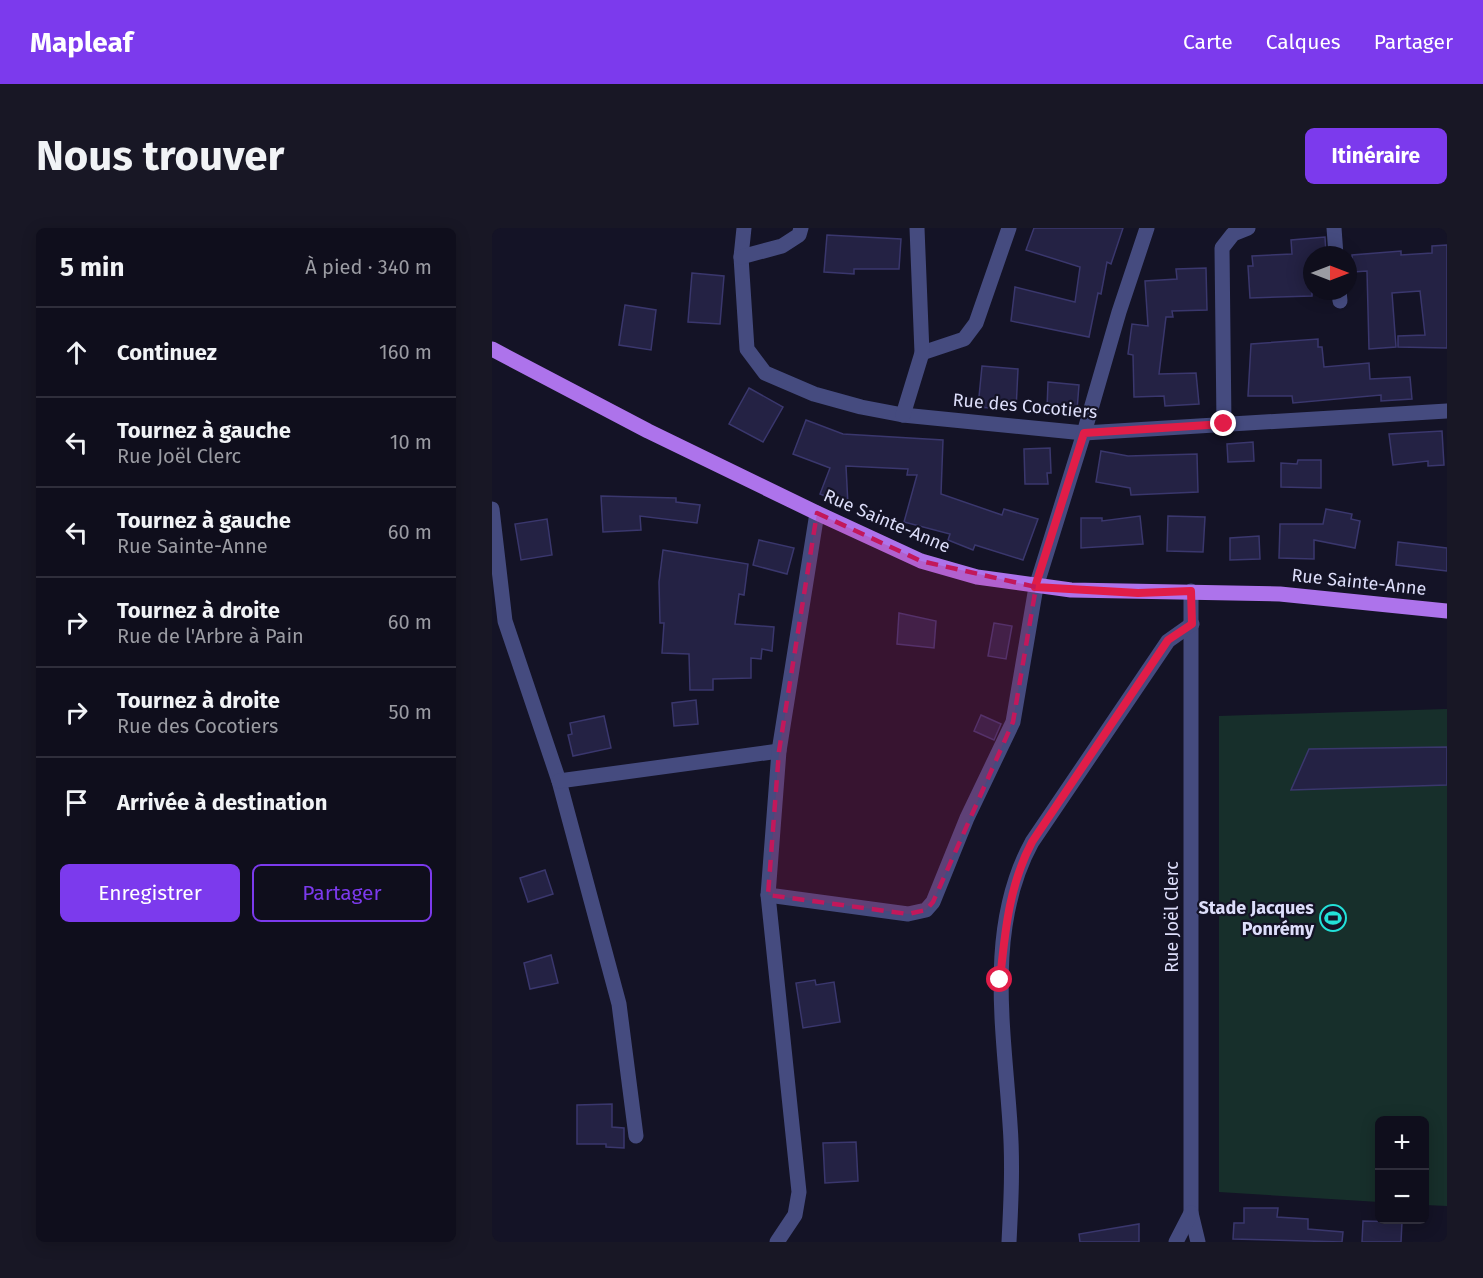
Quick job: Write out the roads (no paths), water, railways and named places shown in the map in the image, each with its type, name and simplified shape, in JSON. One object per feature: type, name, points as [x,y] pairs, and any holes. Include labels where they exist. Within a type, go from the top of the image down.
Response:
[{"type":"main road","name":"Rue Sainte-Anne","points":[[492,349],[648,431],[817,513],[921,561],[977,577],[1035,587],[1138,593],[1191,591],[1281,594],[1447,611]]},
{"type":"street","name":"Rue des Cocotiers","points":[[744,228],[741,257],[747,349],[765,373],[813,394],[861,407],[903,414],[1084,433],[1447,411]]},
{"type":"street","points":[[741,257],[782,246],[799,235],[801,228]]},
{"type":"street","points":[[903,414],[922,352],[917,228]]},
{"type":"street","points":[[922,352],[964,339],[976,323],[1009,228]]},
{"type":"street","points":[[768,895],[908,914],[926,910],[933,902],[967,818],[1013,722],[1035,587],[1147,228]]},
{"type":"street","points":[[1224,424],[1222,248],[1233,234],[1248,228]]},
{"type":"street","points":[[1334,228],[1335,246]]},
{"type":"street","points":[[492,508],[505,621],[559,781],[622,1018],[636,1136]]},
{"type":"street","points":[[777,1242],[795,1215],[799,1192],[768,895],[779,751],[817,513]]},
{"type":"street","name":"Rue Joël Clerc","points":[[1191,591],[1191,1213],[1198,1242]]},
{"type":"street","points":[[1009,1242],[1010,1125],[1000,980],[1005,931],[1019,866],[1032,842],[1168,640],[1192,624]]},
{"type":"street","points":[[559,781],[779,751]]},
{"type":"street","points":[[1176,1242],[1191,1213]]},
{"type":"place","name":"Stade Jacques Ponrémy","points":[[1333,918]]}]
